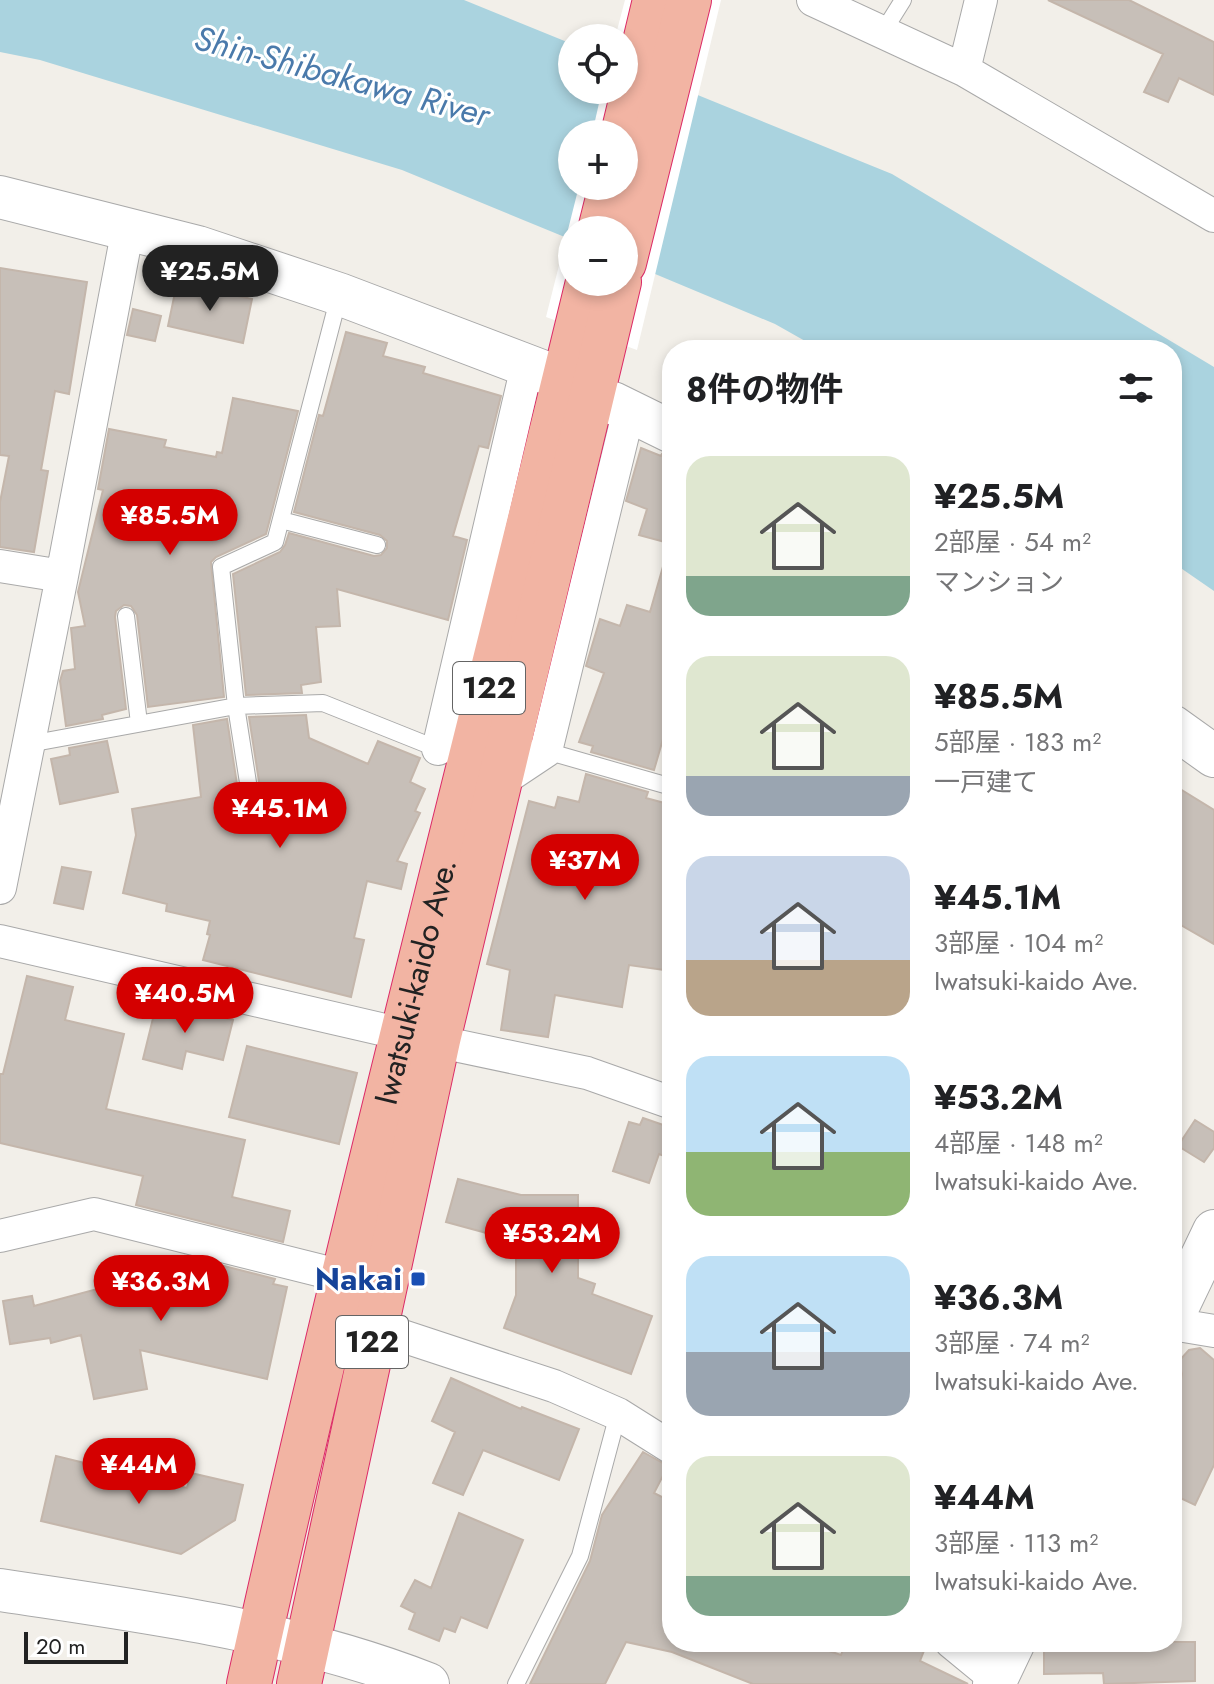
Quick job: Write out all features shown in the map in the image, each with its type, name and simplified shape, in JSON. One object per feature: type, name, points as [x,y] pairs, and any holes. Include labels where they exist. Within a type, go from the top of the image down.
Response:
[{"type":"highway","points":[[626,120],[655,0]]},
{"type":"highway","points":[[636,216],[689,0]]},
{"type":"highway","name":"Iwatsuki-kaido Ave.","points":[[588,296],[588,345]]},
{"type":"highway","name":"Iwatsuki-kaido Ave.","points":[[304,1664],[375,1327],[420,1037],[470,764],[588,345],[612,296]]},
{"type":"highway","name":"Iwatsuki-kaido Ave.","points":[[249,1684],[342,1276],[420,1037]]},
{"type":"street","points":[[813,0],[964,70],[1214,216]]},
{"type":"street","points":[[964,70],[981,0]]},
{"type":"street","points":[[0,197],[198,247],[339,294],[535,369],[470,764],[546,751],[621,406],[662,427]]},
{"type":"street","points":[[0,888],[128,228]]},
{"type":"street","points":[[0,566],[62,576]]},
{"type":"street","points":[[1182,733],[1214,756]]},
{"type":"street","points":[[0,941],[587,1073],[662,1099]]},
{"type":"street","points":[[0,1236],[94,1214],[342,1276]]},
{"type":"street","points":[[1182,1300],[1214,1231]]},
{"type":"street","points":[[1182,1324],[1214,1331]]},
{"type":"street","points":[[375,1327],[554,1386],[618,1414],[662,1442]]},
{"type":"street","points":[[0,1590],[260,1633],[304,1664],[396,1671],[428,1684]]},
{"type":"street","points":[[963,1652],[998,1682],[1010,1652]]},
{"type":"lane","points":[[883,32],[903,0]]},
{"type":"lane","points":[[249,789],[236,706],[221,567],[275,542],[339,294]]},
{"type":"lane","points":[[281,520],[377,545]]},
{"type":"lane","points":[[126,616],[139,723]]},
{"type":"lane","points":[[29,744],[236,706],[323,703],[470,764]]},
{"type":"lane","points":[[546,751],[662,784]]},
{"type":"lane","points":[[516,1684],[580,1556],[618,1414]]},
{"type":"water","name":"Shin-Shibakawa River","points":[[0,0],[464,0],[558,38],[558,104],[638,104],[638,71],[892,174],[1169,340],[803,340],[775,324],[638,267],[638,216],[558,216],[558,234],[402,170],[40,60],[0,52]]},
{"type":"water","points":[[1182,348],[1214,367],[1214,591],[1182,569]]},
{"type":"pier","points":[[625,0],[721,0],[637,350],[546,317],[558,269],[558,296],[638,296],[638,216],[571,216],[575,200],[638,200],[638,120],[595,120],[599,104],[638,104],[638,24],[619,24]]},
{"type":"building","points":[[1048,0],[1129,0],[1214,42],[1214,95],[1179,78],[1168,102],[1144,92],[1163,54]]},
{"type":"building","points":[[0,268],[87,282],[69,394],[55,391],[41,470],[48,471],[34,552],[0,547],[0,502],[9,456],[0,455]]},
{"type":"building","points":[[177,283],[252,299],[243,343],[168,326]]},
{"type":"building","points":[[133,309],[161,316],[155,341],[127,335]]},
{"type":"building","points":[[346,332],[387,343],[383,356],[425,367],[423,373],[501,396],[488,448],[479,446],[453,536],[467,540],[448,620],[337,589],[340,626],[316,627],[321,682],[301,685],[302,693],[246,695],[233,574],[280,552],[289,533],[374,556],[381,555],[387,548],[387,541],[380,535],[294,512],[319,415],[323,416]]},
{"type":"building","points":[[233,398],[298,411],[266,534],[211,562],[224,697],[148,707],[137,615],[131,606],[124,605],[116,611],[115,617],[126,709],[102,715],[103,719],[66,726],[60,681],[63,671],[75,669],[71,628],[85,626],[78,592],[103,490],[98,489],[109,429],[166,440],[164,447],[216,457],[217,452],[222,453]]},
{"type":"building","points":[[641,448],[662,454],[662,541],[639,535],[647,509],[626,501]]},
{"type":"building","points":[[662,570],[662,742],[654,770],[591,752],[593,746],[579,742],[604,673],[586,666],[600,619],[620,626],[627,605],[650,612]]},
{"type":"building","points":[[306,715],[309,738],[368,764],[378,741],[420,758],[410,782],[425,789],[415,811],[420,813],[397,861],[407,864],[401,889],[367,881],[354,938],[364,940],[351,997],[203,960],[210,935],[207,934],[210,921],[166,911],[167,904],[123,893],[136,835],[132,809],[201,797],[193,725],[227,719],[238,791],[250,800],[256,797],[260,788],[249,717]]},
{"type":"building","points":[[107,741],[118,792],[60,804],[51,759],[70,755],[69,748]]},
{"type":"building","points":[[586,774],[648,792],[646,798],[662,802],[662,970],[629,965],[622,1007],[555,995],[548,1037],[501,1030],[510,970],[487,964],[529,801],[555,808],[558,797],[579,802]]},
{"type":"building","points":[[1182,790],[1214,810],[1214,944],[1182,926]]},
{"type":"building","points":[[62,867],[91,872],[83,909],[54,903]]},
{"type":"building","points":[[27,976],[73,987],[65,1020],[124,1034],[106,1109],[245,1140],[232,1197],[290,1211],[283,1242],[136,1205],[143,1176],[0,1143],[0,1074],[3,1074]]},
{"type":"building","points":[[157,1002],[233,1020],[223,1060],[186,1051],[182,1069],[143,1059]]},
{"type":"building","points":[[247,1046],[357,1073],[339,1144],[229,1117]]},
{"type":"building","points":[[643,1118],[662,1125],[662,1155],[659,1154],[649,1183],[613,1171],[629,1122],[640,1125]]},
{"type":"building","points":[[1195,1120],[1214,1132],[1214,1148],[1204,1162],[1182,1148],[1182,1140]]},
{"type":"building","points":[[458,1179],[521,1195],[578,1195],[578,1278],[595,1284],[592,1294],[652,1316],[631,1374],[504,1328],[516,1295],[516,1241],[446,1222]]},
{"type":"building","points":[[185,1256],[275,1279],[273,1284],[287,1287],[267,1379],[140,1350],[147,1389],[94,1399],[81,1335],[51,1343],[50,1338],[10,1344],[3,1301],[32,1296],[34,1306],[105,1287],[109,1272],[179,1287]]},
{"type":"building","points":[[1200,1348],[1214,1360],[1214,1465],[1195,1505],[1182,1499],[1182,1358],[1189,1350]]},
{"type":"building","points":[[451,1378],[521,1409],[579,1429],[559,1480],[483,1450],[463,1495],[433,1483],[455,1432],[432,1421]]},
{"type":"building","points":[[643,1452],[662,1463],[662,1478],[654,1493],[662,1497],[662,1650],[626,1642],[605,1684],[530,1684],[590,1561],[602,1515]]},
{"type":"building","points":[[56,1456],[187,1488],[191,1473],[243,1485],[235,1520],[181,1554],[41,1521]]},
{"type":"building","points":[[459,1513],[523,1540],[487,1628],[461,1617],[455,1632],[444,1628],[439,1641],[409,1629],[415,1613],[401,1606],[415,1580],[431,1588]]},
{"type":"building","points":[[1182,1642],[1195,1642],[1195,1681],[1104,1684],[1103,1673],[1044,1674],[1044,1652],[1182,1652]]},
{"type":"building","points":[[672,1652],[832,1652],[841,1655],[842,1652],[923,1652],[920,1661],[968,1684],[753,1684]]},
{"type":"place","name":"Nakai","points":[[418,1279]]}]
